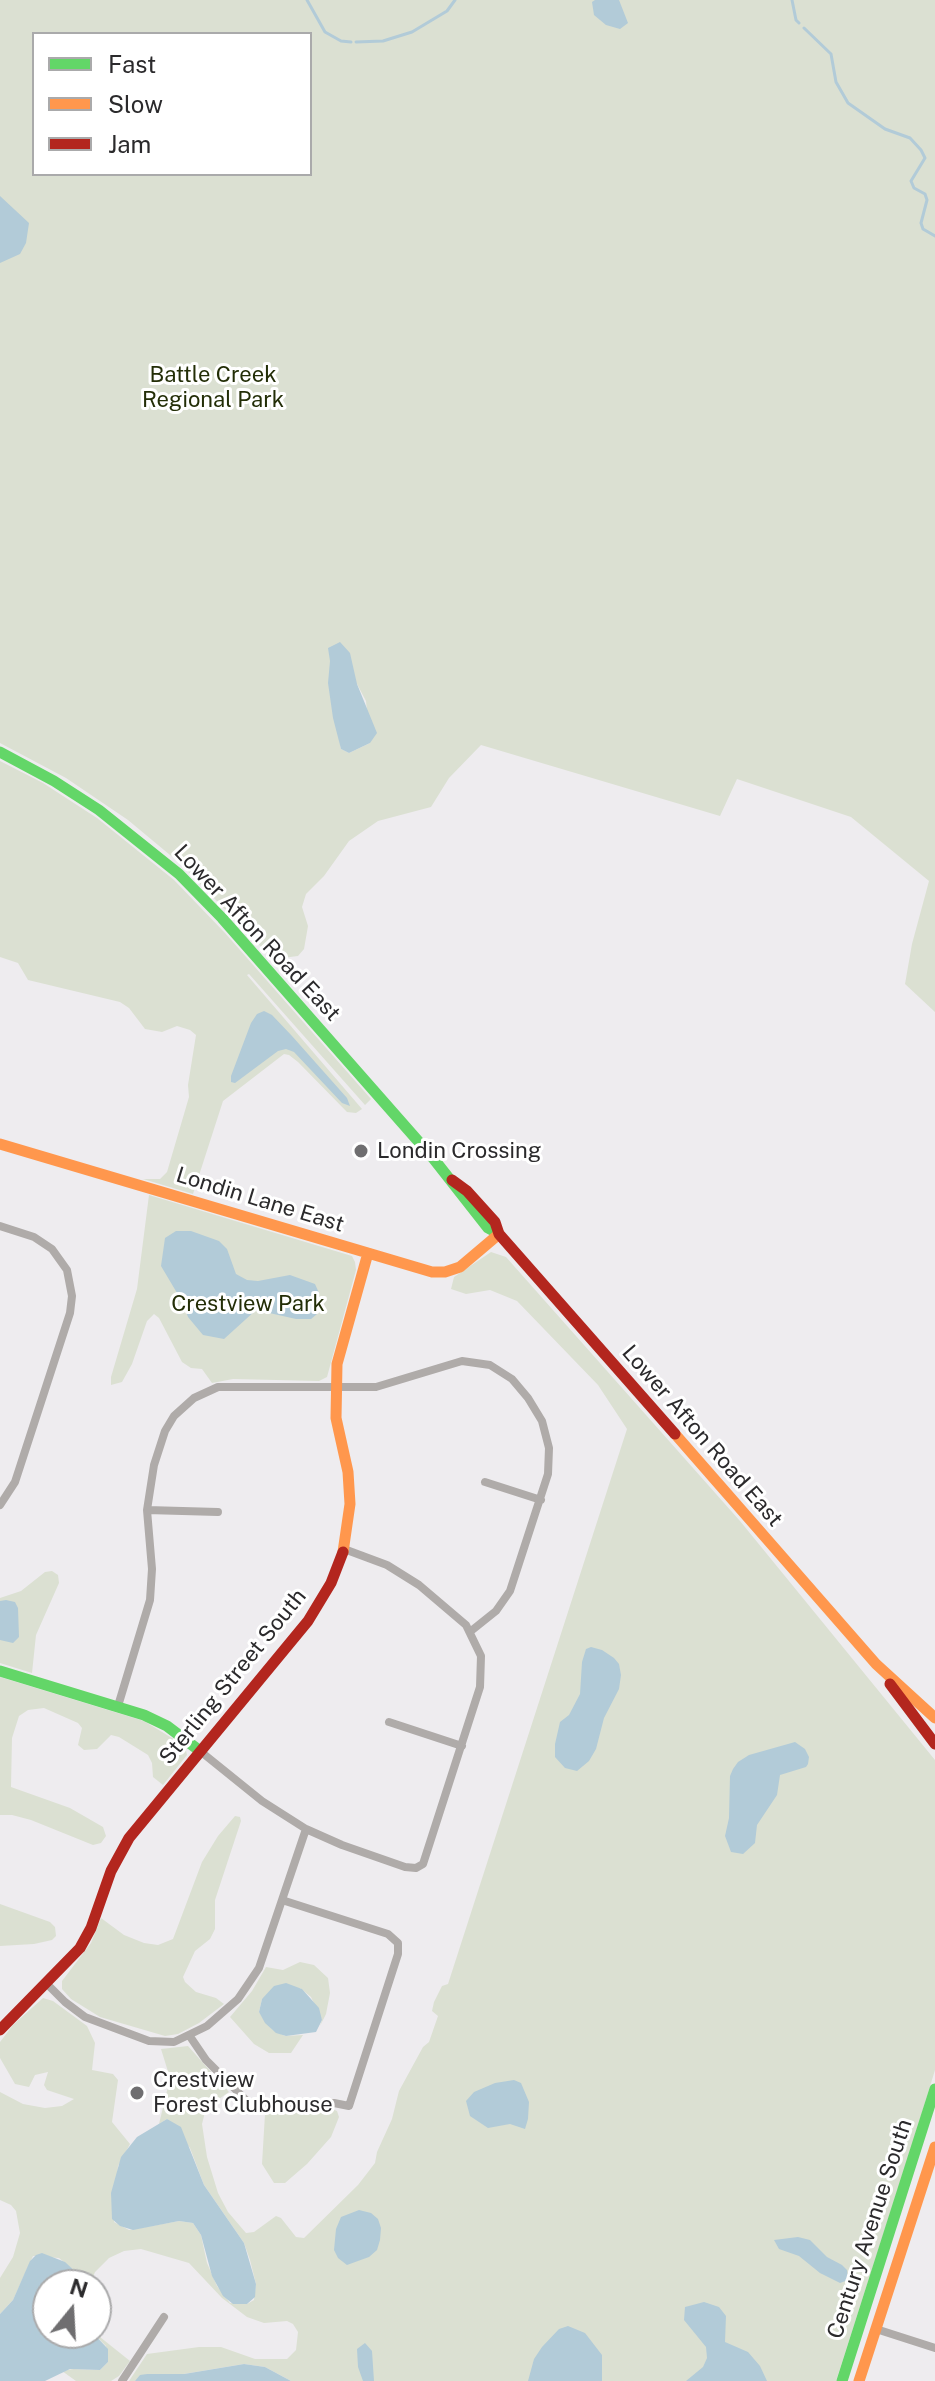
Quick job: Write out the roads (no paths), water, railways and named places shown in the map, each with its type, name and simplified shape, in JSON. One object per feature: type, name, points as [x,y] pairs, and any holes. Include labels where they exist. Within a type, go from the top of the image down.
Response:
[{"type":"main road","name":"Lower Afton Road East","points":[[0,752],[99,810],[179,874],[240,937],[452,1180],[467,1191],[495,1222],[499,1234],[876,1664],[935,1744]]},
{"type":"main road","name":"Londin Lane East","points":[[0,1144],[432,1272],[445,1272],[463,1266],[499,1234]]},
{"type":"main road","name":"Sterling Street South","points":[[0,2030],[70,1961],[85,1941],[111,1871],[129,1838],[313,1614],[328,1589],[344,1549],[350,1521],[350,1487],[337,1425],[335,1388],[340,1348],[368,1253]]},
{"type":"main road","name":"Lower Afton Road East","points":[[876,1664],[935,1718]]},
{"type":"main road","points":[[0,1671],[118,1706],[160,1722],[200,1751]]},
{"type":"main road","name":"Century Avenue South","points":[[842,2381],[930,2125],[935,2089]]},
{"type":"main road","name":"Century Avenue South","points":[[859,2381],[935,2147]]},
{"type":"street","points":[[0,1226],[34,1237],[52,1249],[69,1273],[72,1296],[70,1313],[15,1482],[0,1505]]},
{"type":"street","points":[[118,1706],[151,1594],[147,1510],[151,1475],[165,1431],[176,1414],[194,1398],[211,1389],[227,1386],[387,1386],[459,1362],[479,1362],[500,1370],[512,1379],[528,1398],[545,1429],[549,1463],[541,1500],[509,1594],[493,1614],[471,1631]]},
{"type":"street","points":[[485,1482],[541,1500]]},
{"type":"street","points":[[147,1510],[218,1512]]},
{"type":"street","points":[[200,1751],[262,1801],[306,1829],[405,1867],[418,1867],[426,1856],[482,1677],[481,1656],[471,1631],[455,1614],[401,1572],[344,1549]]},
{"type":"street","points":[[389,1722],[462,1746]]},
{"type":"street","points":[[47,1984],[76,2011],[105,2026],[158,2042],[171,2042],[189,2035],[219,2018],[249,1984],[263,1958],[306,1829]]},
{"type":"street","points":[[189,2035],[204,2058],[241,2098],[253,2105],[337,2103],[349,2106],[397,1956],[398,1944],[388,1934],[282,1900]]},
{"type":"street","points":[[122,2381],[164,2317]]},
{"type":"street","points":[[876,2329],[935,2348]]},
{"type":"water","points":[[619,0],[628,23],[620,29],[606,25],[594,15],[592,2]]},
{"type":"water","points":[[0,196],[29,223],[26,243],[20,254],[0,263]]},
{"type":"water","points":[[340,642],[350,653],[357,684],[377,733],[370,743],[349,753],[341,749],[328,683],[328,648]]},
{"type":"water","points":[[264,1011],[292,1036],[347,1098],[350,1106],[342,1103],[294,1052],[286,1049],[278,1051],[235,1083],[231,1082],[251,1023],[257,1014]]},
{"type":"water","points":[[176,1231],[191,1231],[219,1241],[227,1249],[236,1274],[247,1280],[290,1275],[315,1284],[319,1293],[317,1314],[311,1319],[296,1319],[256,1310],[224,1339],[203,1335],[188,1317],[161,1266],[165,1238]]},
{"type":"water","points":[[0,1601],[15,1602],[18,1608],[19,1637],[13,1643],[0,1640]]},
{"type":"water","points":[[591,1647],[614,1658],[621,1675],[619,1689],[604,1718],[596,1749],[589,1761],[577,1771],[565,1768],[555,1757],[555,1744],[560,1722],[569,1715],[580,1694],[582,1662],[586,1649]]},
{"type":"water","points":[[795,1742],[805,1749],[808,1764],[780,1775],[777,1795],[757,1825],[755,1843],[743,1854],[731,1852],[725,1836],[733,1769],[749,1755]]},
{"type":"water","points":[[286,1983],[302,1989],[319,2008],[322,2020],[316,2032],[286,2036],[276,2033],[265,2023],[259,2012],[262,1999],[274,1986]]},
{"type":"water","points":[[514,2080],[521,2083],[529,2102],[525,2129],[510,2124],[488,2128],[470,2116],[466,2101],[474,2092],[495,2083]]},
{"type":"water","points":[[167,2119],[181,2127],[204,2185],[244,2243],[256,2284],[255,2297],[247,2304],[233,2304],[223,2296],[212,2276],[201,2235],[193,2223],[179,2221],[133,2230],[120,2226],[112,2219],[111,2193],[121,2157],[137,2137]]},
{"type":"water","points":[[359,2210],[371,2213],[378,2219],[380,2240],[377,2250],[369,2257],[347,2265],[334,2250],[336,2229],[341,2217]]},
{"type":"water","points":[[798,2237],[810,2240],[827,2257],[842,2265],[847,2270],[848,2280],[840,2283],[820,2273],[799,2256],[779,2249],[774,2240]]},
{"type":"water","points":[[42,2253],[65,2262],[73,2269],[32,2269],[32,2349],[108,2349],[108,2362],[100,2370],[70,2369],[45,2381],[0,2381],[0,2314],[13,2300],[30,2261]]},
{"type":"water","points":[[704,2302],[719,2307],[726,2316],[725,2342],[748,2352],[767,2381],[686,2381],[703,2367],[707,2358],[706,2347],[684,2320],[685,2307]]},
{"type":"water","points":[[568,2326],[585,2333],[602,2355],[602,2381],[528,2381],[534,2359],[542,2347],[559,2329]]},
{"type":"water","points":[[365,2343],[372,2351],[374,2381],[363,2381],[358,2367],[357,2349]]},
{"type":"water","points":[[244,2364],[265,2367],[291,2381],[135,2381],[140,2375],[184,2374]]},
{"type":"waterway","points":[[307,0],[325,32],[341,41],[351,42]]},
{"type":"waterway","points":[[356,42],[383,41],[412,32],[447,11],[455,0]]},
{"type":"waterway","points":[[792,0],[799,23]]},
{"type":"waterway","points":[[804,28],[831,54],[836,82],[848,103],[885,129],[910,138],[921,150],[925,158],[911,181],[927,200],[921,223],[923,229],[935,236]]},
{"type":"place","name":"Londin Crossing","points":[[361,1151]]},
{"type":"place","name":"Crestview Forest Clubhouse","points":[[137,2093]]},
{"type":"park label","name":"Battle Creek Regional Park","points":[[213,388]]},
{"type":"park label","name":"Crestview Park","points":[[248,1304]]}]
